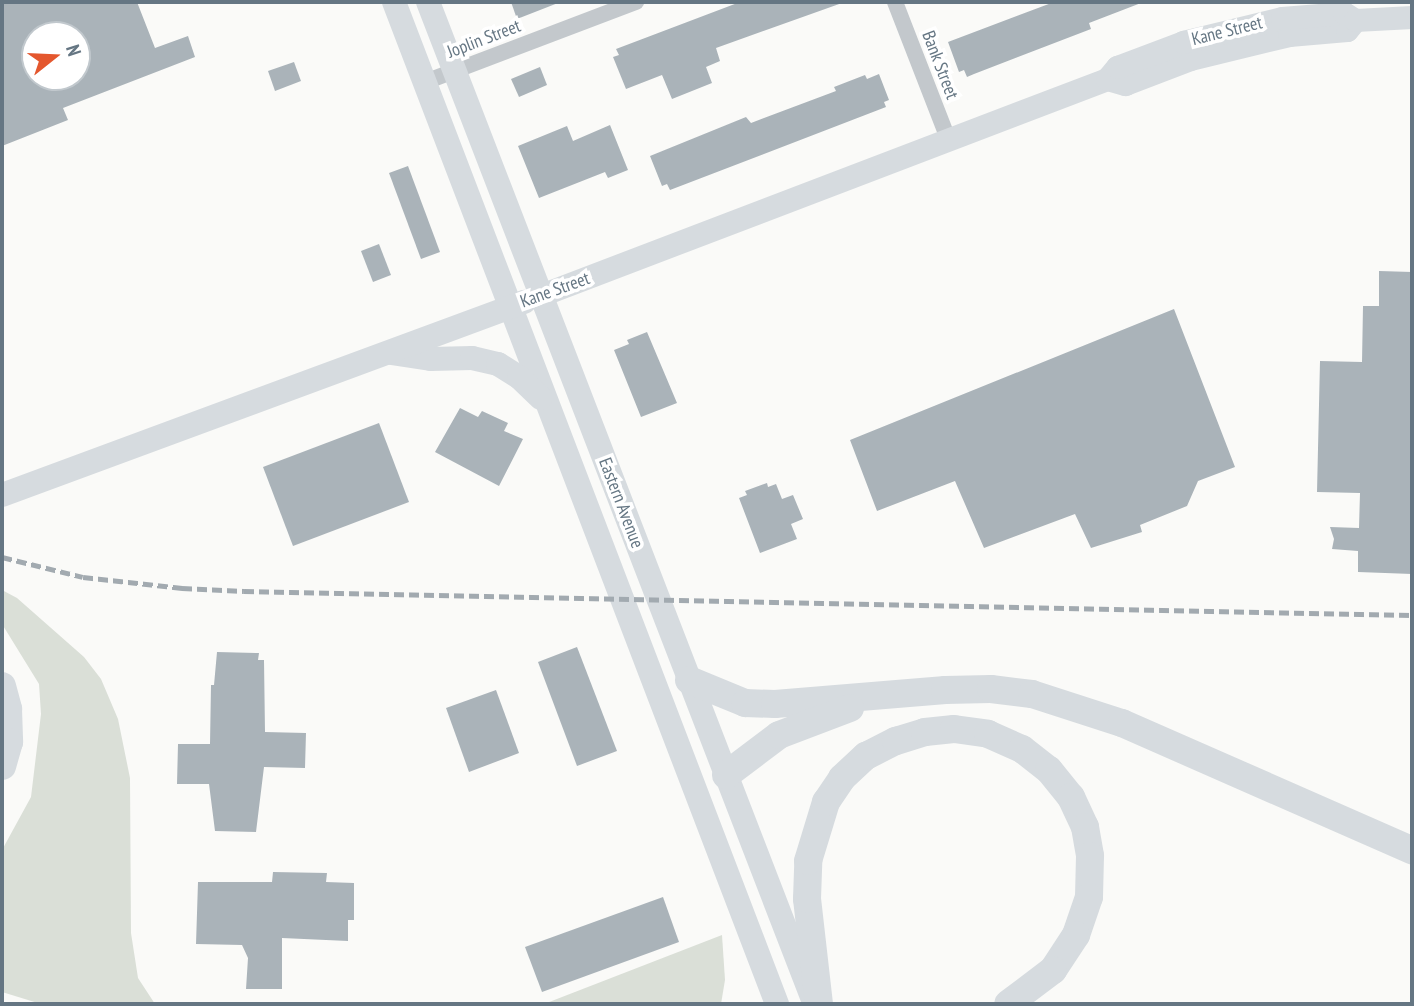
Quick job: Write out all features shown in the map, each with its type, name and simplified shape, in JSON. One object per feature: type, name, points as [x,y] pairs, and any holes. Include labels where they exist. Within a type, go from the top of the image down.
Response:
[{"type":"highway","points":[[689,680],[745,703],[775,704],[893,693],[991,689],[1032,695],[1075,706],[1122,723],[1412,850]]},
{"type":"highway","points":[[2,686],[8,709],[9,743],[2,766]]},
{"type":"highway","points":[[726,775],[779,735],[893,693]]},
{"type":"highway","points":[[816,1004],[807,899],[808,861],[826,802],[842,778],[866,755],[905,738],[954,729],[988,734],[1022,749],[1049,770],[1071,797],[1085,827],[1090,856],[1089,897],[1076,935],[1053,970],[1008,1004]]},
{"type":"main road","name":"Eastern Avenue","points":[[394,2],[776,1004]]},
{"type":"main road","name":"Eastern Avenue","points":[[428,2],[816,1004]]},
{"type":"main road","name":"Kane Street","points":[[2,495],[510,307],[1107,79],[1125,84],[1283,18],[1347,30],[1355,20],[1412,17]]},
{"type":"main road","points":[[387,352],[431,359],[472,358],[498,364],[520,377],[547,404]]},
{"type":"main road","points":[[693,789],[726,775]]},
{"type":"street","name":"Joplin Street","points":[[425,82],[636,2]]},
{"type":"street","name":"Bank Street","points":[[895,2],[949,141]]},
{"type":"shaded area","points":[[2,590],[17,598],[84,657],[101,679],[118,719],[130,778],[131,933],[138,978],[155,1004],[41,1004],[2,992],[2,850],[31,797],[41,714],[39,684],[2,624]]},
{"type":"shaded area","points":[[722,935],[725,980],[721,1004],[544,1004]]},
{"type":"building","points":[[2,2],[137,2],[155,48],[188,36],[195,57],[63,108],[68,120],[2,146]]},
{"type":"building","points":[[511,2],[558,2],[558,3],[517,19]]},
{"type":"building","points":[[740,2],[842,3],[716,48],[720,61],[706,67],[712,83],[672,99],[662,75],[626,89],[613,57],[619,55],[616,49]]},
{"type":"building","points":[[1054,2],[1141,3],[1089,23],[1091,29],[967,77],[964,70],[959,72],[948,42]]},
{"type":"building","points":[[294,62],[301,81],[275,91],[268,71]]},
{"type":"building","points":[[540,67],[547,85],[519,97],[511,79]]},
{"type":"building","points":[[879,74],[889,100],[884,102],[886,107],[670,190],[667,184],[662,186],[650,156],[746,117],[751,123],[836,91],[834,87],[865,75],[867,79]]},
{"type":"building","points":[[610,125],[628,170],[608,178],[605,172],[539,198],[518,146],[567,126],[573,141]]},
{"type":"building","points":[[408,166],[440,252],[421,259],[389,173]]},
{"type":"building","points":[[379,244],[391,275],[373,282],[361,251]]},
{"type":"building","points":[[1379,271],[1412,272],[1412,574],[1358,572],[1358,551],[1332,549],[1334,539],[1330,527],[1359,528],[1360,493],[1317,492],[1320,361],[1362,362],[1363,306],[1379,306]]},
{"type":"building","points":[[1174,309],[1235,467],[1198,481],[1187,506],[1140,525],[1142,532],[1091,548],[1075,514],[984,548],[955,481],[877,511],[850,440]]},
{"type":"building","points":[[647,332],[677,403],[641,417],[614,350],[629,344],[627,340]]},
{"type":"building","points":[[460,408],[478,417],[482,411],[508,423],[504,431],[523,439],[499,486],[435,452]]},
{"type":"building","points":[[379,423],[409,502],[293,546],[263,467]]},
{"type":"building","points":[[767,483],[768,487],[776,484],[782,499],[793,495],[803,519],[791,524],[797,539],[760,553],[739,498],[747,495],[745,491]]},
{"type":"building","points":[[577,647],[617,751],[577,766],[538,662]]},
{"type":"building","points":[[217,652],[259,653],[258,660],[264,660],[265,732],[306,733],[305,768],[264,767],[256,832],[215,831],[209,784],[177,784],[178,744],[210,744],[211,685],[214,685]]},
{"type":"building","points":[[496,690],[519,753],[469,772],[446,708]]},
{"type":"building","points":[[273,872],[327,873],[326,882],[354,883],[354,920],[348,920],[348,941],[282,938],[282,989],[246,989],[248,958],[242,945],[196,944],[198,882],[272,882]]},
{"type":"building","points":[[663,897],[679,942],[542,992],[525,947]]},
{"type":"railway","points":[[2,557],[83,577],[182,588],[244,591],[1412,615]]}]
